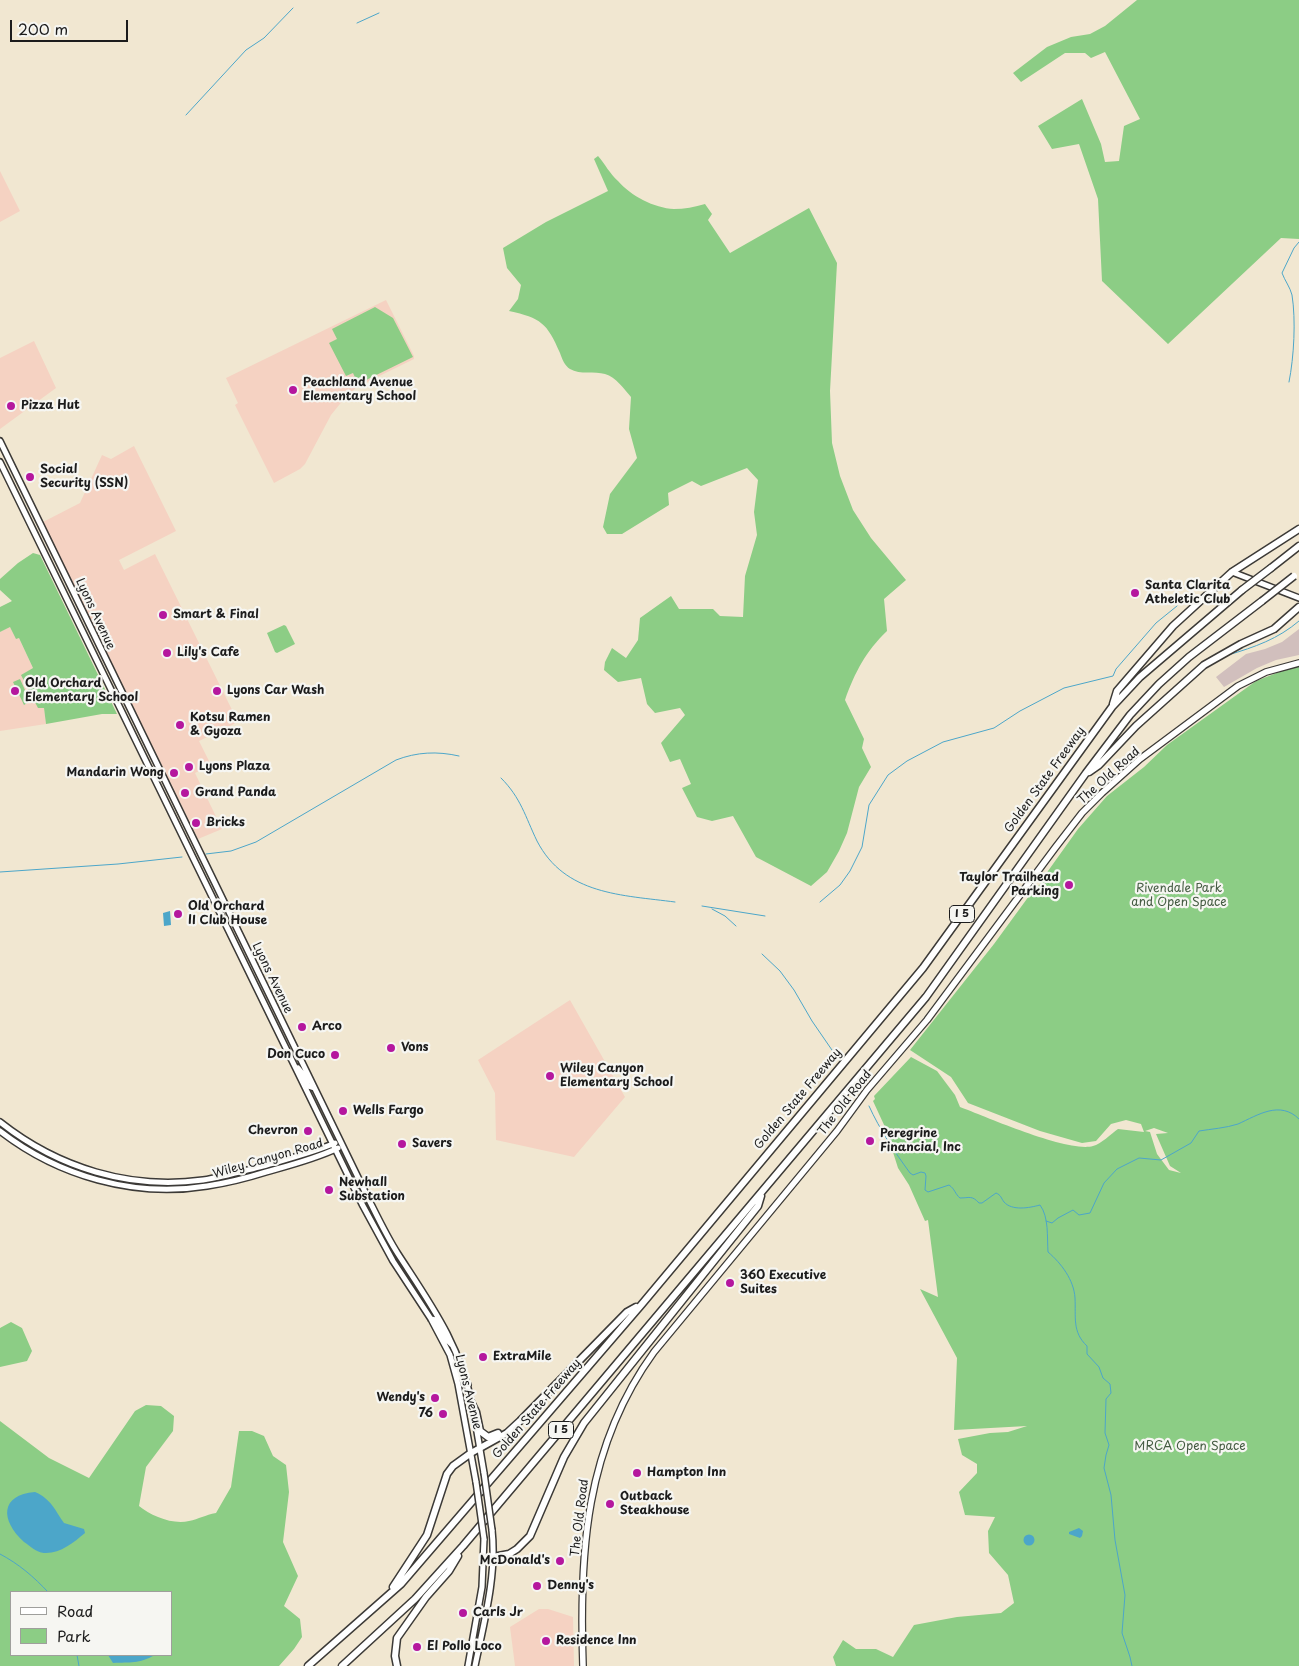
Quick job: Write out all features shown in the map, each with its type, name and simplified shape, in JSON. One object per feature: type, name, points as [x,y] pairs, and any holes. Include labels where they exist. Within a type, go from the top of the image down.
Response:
[{"type":"highway","points":[[1112,707],[1118,691],[1173,626],[1232,572],[1299,529]]},
{"type":"highway","name":"Golden State Freeway","points":[[308,1666],[408,1576],[642,1304],[923,968],[1112,707],[1146,671],[1242,590],[1299,546]]},
{"type":"highway","name":"I 5","points":[[342,1666],[415,1599],[463,1546],[926,997],[1086,773],[1130,715],[1159,684],[1189,657],[1296,574]]},
{"type":"highway","points":[[1086,773],[1099,765],[1136,726],[1204,665],[1241,644],[1274,629],[1299,607]]},
{"type":"highway","points":[[493,1557],[508,1554],[517,1549],[530,1536],[564,1457],[580,1428],[758,1206],[762,1193]]},
{"type":"highway","points":[[387,1596],[427,1535],[447,1474],[453,1466],[471,1452],[507,1433],[627,1312],[642,1304]]},
{"type":"highway","points":[[471,1402],[476,1412],[480,1431],[488,1436],[495,1435],[528,1412]]},
{"type":"highway","points":[[397,1666],[395,1656],[397,1638],[426,1597],[449,1571],[463,1546]]},
{"type":"main road","name":"Lyons Avenue","points":[[0,441],[378,1219],[440,1318],[455,1347],[468,1385],[480,1448],[492,1530],[493,1557],[490,1588],[475,1666]]},
{"type":"main road","name":"Lyons Avenue","points":[[0,462],[377,1232],[393,1261],[431,1319],[447,1350],[455,1371],[471,1452],[484,1539],[482,1587],[468,1666]]},
{"type":"main road","points":[[1232,572],[1299,598]]},
{"type":"main road","name":"The Old Road","points":[[583,1666],[583,1579],[594,1481],[619,1410],[638,1374],[654,1352],[837,1131],[867,1090],[927,1020],[1082,813],[1133,765],[1238,686],[1266,672],[1299,662]]},
{"type":"main road","points":[[294,1064],[302,1073],[308,1086],[314,1088]]},
{"type":"main road","name":"Wiley Canyon Road","points":[[0,1122],[37,1148],[67,1163],[105,1175],[154,1182],[189,1182],[230,1175],[305,1154],[340,1140]]},
{"type":"main road","name":"Wiley Canyon Road","points":[[0,1131],[42,1159],[64,1169],[103,1181],[148,1188],[187,1188],[224,1183],[301,1162],[343,1146]]},
{"type":"main road","points":[[431,1319],[436,1320],[448,1341],[455,1347]]},
{"type":"main road","points":[[447,1350],[452,1351],[463,1368]]},
{"type":"main road","points":[[455,1371],[460,1374],[464,1384],[468,1385]]},
{"type":"shaded area","points":[[0,171],[20,211],[0,222]]},
{"type":"shaded area","name":"Peachland Avenue Elementary School","points":[[386,300],[414,359],[359,386],[348,394],[331,415],[305,464],[300,469],[274,483],[235,405],[238,403],[226,378]]},
{"type":"shaded area","points":[[34,341],[56,388],[0,429],[0,358]]},
{"type":"shaded area","points":[[134,446],[176,531],[119,560],[124,570],[155,554],[238,722],[199,741],[211,765],[195,773],[222,829],[198,839],[43,522],[80,503],[102,455],[111,459]]},
{"type":"shaded area","name":"Old Orchard Elementary School","points":[[10,626],[16,638],[19,638],[33,668],[22,675],[44,708],[46,724],[0,731],[0,632]]},
{"type":"shaded area","points":[[1299,629],[1299,655],[1276,660],[1257,668],[1224,687],[1216,677],[1246,654],[1282,642]]},
{"type":"shaded area","name":"Wiley Canyon Elementary School","points":[[570,1000],[625,1097],[574,1157],[496,1140],[495,1093],[478,1060]]},
{"type":"shaded area","points":[[539,1609],[548,1609],[573,1617],[574,1666],[515,1666],[510,1627]]},
{"type":"green space","points":[[1137,0],[1299,0],[1299,239],[1281,238],[1168,344],[1102,281],[1098,199],[1079,144],[1052,149],[1038,126],[1082,99],[1101,144],[1105,162],[1119,161],[1124,126],[1140,119],[1105,52],[1091,58],[1085,53],[1065,53],[1021,82],[1013,73],[1047,47],[1071,37],[1090,34],[1105,26]]},
{"type":"green space","points":[[598,156],[612,175],[629,192],[651,204],[674,209],[690,208],[705,204],[712,214],[708,220],[730,253],[809,208],[837,263],[830,391],[832,443],[840,476],[853,510],[871,538],[906,580],[884,599],[887,631],[862,662],[845,700],[864,739],[862,748],[871,767],[859,787],[847,833],[839,851],[827,872],[811,886],[756,857],[733,816],[712,821],[697,817],[682,788],[691,784],[680,759],[670,762],[661,743],[685,715],[680,708],[655,713],[647,704],[641,678],[618,682],[604,670],[605,662],[612,648],[626,658],[638,640],[640,618],[671,596],[679,609],[713,609],[720,616],[743,617],[745,576],[757,535],[754,512],[758,480],[747,468],[701,486],[692,481],[668,493],[669,505],[622,534],[607,534],[603,527],[610,494],[637,458],[629,429],[631,397],[620,384],[609,376],[601,373],[578,372],[570,369],[564,362],[547,328],[542,323],[529,316],[509,311],[518,299],[521,285],[507,268],[503,248],[546,222],[608,191],[594,159]]},
{"type":"green space","points":[[375,307],[393,318],[413,357],[358,384],[353,373],[346,376],[329,343],[337,339],[332,329]]},
{"type":"green space","points":[[33,553],[40,555],[117,714],[102,714],[46,724],[44,708],[38,708],[21,675],[33,668],[19,638],[16,639],[10,627],[0,632],[0,607],[12,601],[0,590],[0,579]]},
{"type":"green space","points":[[284,625],[295,644],[277,653],[267,633]]},
{"type":"green space","points":[[1299,666],[1299,1666],[836,1666],[833,1657],[843,1640],[856,1649],[876,1649],[893,1657],[914,1625],[957,1617],[1001,1613],[1014,1603],[1008,1575],[989,1553],[988,1531],[995,1517],[965,1515],[959,1492],[977,1473],[977,1464],[962,1455],[958,1439],[990,1433],[1008,1432],[1027,1426],[954,1430],[957,1358],[920,1289],[938,1297],[928,1220],[925,1221],[909,1185],[898,1168],[885,1127],[873,1101],[875,1099],[874,1096],[911,1057],[937,1071],[955,1095],[960,1107],[1007,1126],[1047,1139],[1081,1147],[1096,1145],[1118,1129],[1144,1132],[1141,1124],[1126,1120],[1111,1124],[1096,1141],[1082,1143],[1040,1131],[968,1103],[951,1077],[910,1050],[994,944],[1029,896],[1044,880],[1043,878],[1078,829],[1107,796],[1144,767],[1167,745],[1256,681]],"holes":[[[1154,1128],[1168,1133],[1156,1134],[1170,1166],[1181,1173],[1169,1170],[1157,1154],[1150,1132],[1145,1131]]]},
{"type":"green space","points":[[20,679],[30,701],[24,705],[13,682]]},
{"type":"green space","points":[[11,1322],[22,1328],[32,1351],[27,1361],[0,1367],[0,1328]]},
{"type":"green space","points":[[146,1405],[161,1406],[174,1416],[173,1431],[146,1467],[139,1506],[169,1521],[183,1522],[193,1520],[216,1513],[231,1487],[239,1431],[252,1431],[264,1436],[273,1456],[286,1465],[289,1492],[283,1542],[298,1576],[284,1606],[300,1619],[302,1637],[279,1666],[0,1666],[0,1421],[49,1458],[89,1478],[135,1411]]},
{"type":"water","points":[[170,911],[171,925],[164,926],[163,913]]},
{"type":"water","points":[[35,1492],[49,1501],[64,1523],[84,1529],[85,1533],[66,1547],[50,1553],[33,1549],[24,1542],[11,1525],[7,1510],[15,1498],[23,1494]]},
{"type":"water","points":[[1079,1528],[1083,1531],[1080,1538],[1069,1534],[1069,1532]]},
{"type":"water","points":[[1027,1535],[1031,1535],[1034,1540],[1033,1544],[1027,1545],[1024,1542],[1024,1538]]},
{"type":"water","points":[[109,1656],[153,1656],[139,1661],[113,1663]]},
{"type":"waterway","points":[[186,115],[246,50],[264,38],[293,8]]},
{"type":"waterway","points":[[357,23],[379,13]]},
{"type":"waterway","points":[[1289,382],[1293,350],[1294,316],[1292,295],[1282,273],[1299,242]]},
{"type":"waterway","points":[[820,902],[840,885],[850,871],[862,847],[869,805],[888,775],[907,761],[943,742],[994,728],[1020,711],[1064,688],[1113,676],[1116,669],[1156,623],[1177,606]]},
{"type":"waterway","points":[[1228,655],[1266,642],[1283,633],[1299,621]]},
{"type":"waterway","points":[[206,854],[231,851],[256,842],[396,760],[427,753],[459,756]]},
{"type":"waterway","points":[[501,778],[518,800],[537,841],[549,859],[563,872],[579,882],[615,894],[675,902]]},
{"type":"waterway","points":[[0,872],[118,864],[182,857]]},
{"type":"waterway","points":[[702,906],[765,916]]},
{"type":"waterway","points":[[712,909],[725,916],[736,926]]},
{"type":"waterway","points":[[762,954],[780,971],[794,990],[834,1053]]},
{"type":"waterway","points":[[869,1106],[878,1124],[910,1173],[913,1175],[921,1172],[925,1173],[925,1190],[928,1192],[949,1185],[960,1198],[968,1197],[982,1203],[996,1193],[1011,1207],[1026,1208],[1040,1205],[1043,1210],[1047,1227],[1048,1252],[1066,1272],[1074,1291],[1077,1330],[1082,1341],[1087,1346],[1087,1354],[1099,1367],[1103,1378],[1110,1384],[1111,1393],[1106,1399],[1105,1433],[1109,1445],[1104,1468],[1111,1495],[1115,1540],[1125,1595],[1122,1633],[1132,1666]]},
{"type":"waterway","points":[[1046,1221],[1052,1223],[1073,1210],[1079,1215],[1090,1213],[1104,1183],[1117,1169],[1139,1158],[1161,1160],[1191,1143],[1199,1131],[1238,1124],[1261,1113],[1277,1110],[1292,1113],[1299,1119]]},
{"type":"waterway","points":[[0,1554],[26,1571],[47,1591]]},
{"type":"waterway","points":[[77,1656],[79,1666]]},
{"type":"place","name":"Peachland Avenue Elementary School","points":[[293,390]]},
{"type":"place","name":"Pizza Hut","points":[[11,406]]},
{"type":"place","name":"Social Security (SSN)","points":[[30,477]]},
{"type":"place","name":"Santa Clarita Atheletic Club","points":[[1135,593]]},
{"type":"place","name":"Smart & Final","points":[[163,615]]},
{"type":"place","name":"Lily's Cafe","points":[[167,653]]},
{"type":"place","name":"Old Orchard Elementary School","points":[[15,691]]},
{"type":"place","name":"Lyons Car Wash","points":[[217,691]]},
{"type":"place","name":"Kotsu Ramen & Gyoza","points":[[180,725]]},
{"type":"place","name":"Lyons Plaza","points":[[189,767]]},
{"type":"place","name":"Mandarin Wong","points":[[174,773]]},
{"type":"place","name":"Grand Panda","points":[[185,793]]},
{"type":"place","name":"Bricks","points":[[196,823]]},
{"type":"place","name":"Taylor Trailhead Parking","points":[[1069,885]]},
{"type":"place","name":"Old Orchard II Club House","points":[[178,914]]},
{"type":"place","name":"Arco","points":[[302,1027]]},
{"type":"place","name":"Vons","points":[[391,1048]]},
{"type":"place","name":"Don Cuco","points":[[335,1055]]},
{"type":"place","name":"Wiley Canyon Elementary School","points":[[550,1076]]},
{"type":"place","name":"Wells Fargo","points":[[343,1111]]},
{"type":"place","name":"Chevron","points":[[308,1131]]},
{"type":"place","name":"Peregrine Financial, Inc","points":[[870,1141]]},
{"type":"place","name":"Savers","points":[[402,1144]]},
{"type":"place","name":"Newhall Substation","points":[[329,1190]]},
{"type":"place","name":"360 Executive Suites","points":[[730,1283]]},
{"type":"place","name":"ExtraMile","points":[[483,1357]]},
{"type":"place","name":"Wendy's","points":[[435,1398]]},
{"type":"place","name":"76","points":[[443,1414]]},
{"type":"place","name":"Hampton Inn","points":[[637,1473]]},
{"type":"place","name":"Outback Steakhouse","points":[[610,1504]]},
{"type":"place","name":"McDonald's","points":[[560,1561]]},
{"type":"place","name":"Denny's","points":[[537,1586]]},
{"type":"place","name":"Carls Jr","points":[[463,1613]]},
{"type":"place","name":"Residence Inn","points":[[546,1641]]},
{"type":"place","name":"El Pollo Loco","points":[[417,1647]]},
{"type":"park label","name":"Rivendale Park and Open Space","points":[[1179,896]]},
{"type":"park label","name":"MRCA Open Space","points":[[1190,1447]]}]
